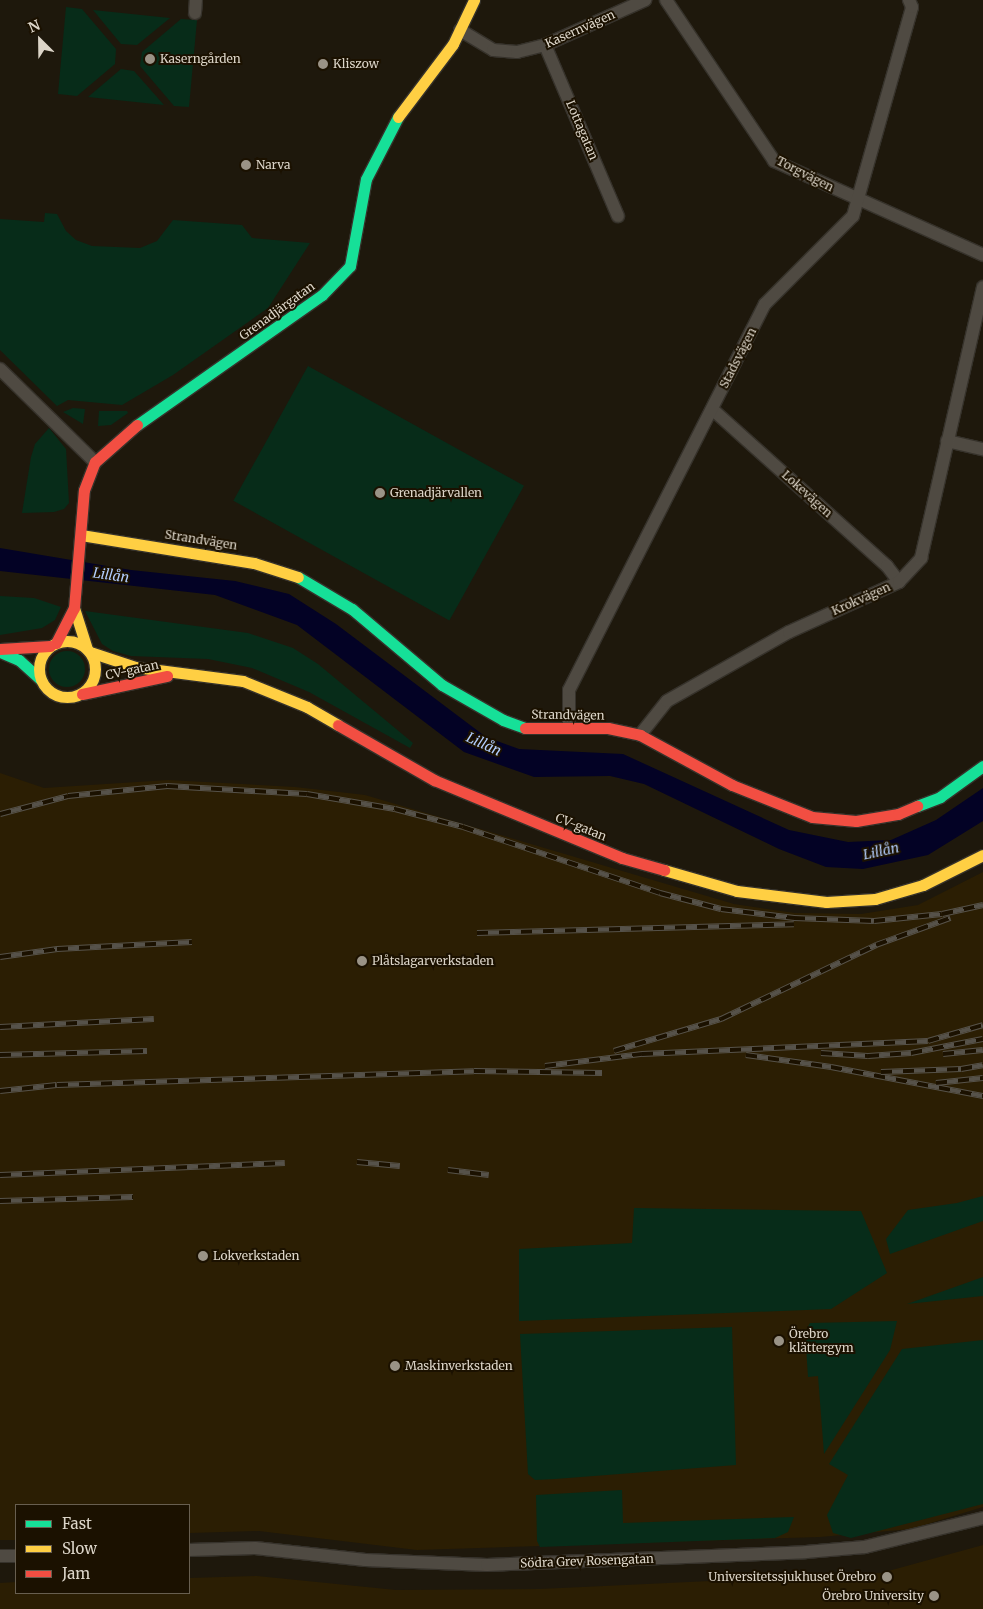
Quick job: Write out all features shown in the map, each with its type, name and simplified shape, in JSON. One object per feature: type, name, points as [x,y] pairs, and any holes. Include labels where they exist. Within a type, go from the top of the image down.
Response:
[{"type":"street","points":[[195,13],[196,0]]},
{"type":"street","name":"Grenadjärgatan","points":[[89,651],[74,608],[84,490],[95,462],[125,433],[334,286],[350,266],[366,179],[376,154],[389,129],[460,30],[474,0]]},
{"type":"street","name":"Kasernvägen","points":[[460,30],[493,50],[517,52],[545,45],[645,0]]},
{"type":"street","name":"Torgvägen","points":[[666,0],[774,161],[983,255]]},
{"type":"street","name":"Stadsvägen","points":[[569,728],[568,690],[765,304],[852,216],[912,7],[909,0]]},
{"type":"street","name":"Lottagatan","points":[[545,45],[618,216]]},
{"type":"street","name":"Krokvägen","points":[[640,734],[667,701],[789,632],[899,582],[921,558],[983,288]]},
{"type":"street","points":[[0,369],[95,462]]},
{"type":"street","name":"Lokevägen","points":[[712,409],[887,566],[899,582]]},
{"type":"street","points":[[947,441],[983,449]]},
{"type":"street","name":"Strandvägen","points":[[81,535],[254,563],[307,580],[352,609],[442,685],[477,707],[525,728],[608,728],[640,734],[758,796],[792,811],[834,820],[877,819],[915,808],[940,797],[983,766]]},
{"type":"street","name":"Grenadjärgatan","points":[[53,644],[74,608]]},
{"type":"street","points":[[70,641],[89,651],[96,671],[92,684],[82,694],[67,698],[56,695],[19,660],[0,651],[70,641]]},
{"type":"street","points":[[40,680],[40,661],[53,644]]},
{"type":"street","name":"CV-gatan","points":[[89,651],[135,666],[243,681],[306,707],[434,780],[622,858],[737,891],[818,902],[875,899],[924,885],[983,855]]},
{"type":"street","name":"CV-gatan","points":[[82,694],[187,673]]},
{"type":"street","name":"Södra Grev Rosengatan","points":[[190,1550],[255,1548],[365,1560],[487,1565],[779,1554],[865,1548],[983,1518]]},
{"type":"street","points":[[0,1556],[15,1556]]},
{"type":"shaded area","points":[[0,773],[44,788],[168,780],[295,787],[365,795],[734,904],[795,913],[861,914],[918,905],[983,872],[983,1507],[911,1529],[820,1537],[417,1550],[259,1531],[190,1533],[190,1504],[15,1504],[15,1540],[0,1540]]},
{"type":"shaded area","name":"Universitetssjukhuset Örebro","points":[[983,1545],[983,1609],[0,1609],[0,1583],[15,1582],[15,1594],[190,1594],[190,1578],[257,1576],[396,1590],[540,1589],[881,1573]]},
{"type":"green space","points":[[66,7],[82,9],[116,49],[115,64],[77,96],[58,94]]},
{"type":"green space","points":[[93,10],[170,18],[137,45],[121,44]]},
{"type":"green space","points":[[181,19],[197,20],[189,107],[174,106],[140,66],[142,52]]},
{"type":"green space","points":[[121,69],[134,71],[164,105],[88,97]]},
{"type":"green space","points":[[45,213],[57,214],[66,231],[76,240],[92,246],[140,248],[157,241],[173,220],[242,225],[252,238],[310,243],[268,308],[173,375],[122,405],[68,400],[57,406],[0,350],[0,219],[44,222]]},
{"type":"green space","name":"Grenadjärvallen","points":[[308,366],[524,486],[449,620],[233,501]]},
{"type":"green space","points":[[73,408],[85,409],[83,424],[63,412]]},
{"type":"green space","points":[[99,411],[127,411],[128,413],[111,425],[98,426]]},
{"type":"green space","points":[[49,428],[66,449],[69,503],[64,509],[54,512],[22,513],[31,457],[35,444]]},
{"type":"green space","points":[[0,596],[34,598],[61,607],[55,620],[42,628],[0,635]]},
{"type":"green space","points":[[85,611],[248,633],[293,648],[318,664],[413,743],[410,748],[309,692],[252,668],[208,659],[131,656],[113,651],[102,644]]},
{"type":"green space","points":[[67,651],[74,652],[80,656],[84,662],[84,676],[80,682],[74,686],[67,687],[60,686],[54,682],[50,676],[49,669],[50,662],[54,656],[60,652]]},
{"type":"green space","points":[[983,1196],[983,1221],[890,1254],[886,1239],[908,1210],[957,1203]]},
{"type":"green space","points":[[634,1208],[861,1211],[887,1273],[831,1309],[519,1321],[519,1249],[632,1243]]},
{"type":"green space","points":[[983,1277],[983,1296],[907,1304]]},
{"type":"green space","points":[[897,1321],[890,1350],[824,1454],[818,1376],[808,1377],[805,1332],[810,1323]]},
{"type":"green space","points":[[732,1327],[736,1465],[535,1480],[528,1474],[520,1334]]},
{"type":"green space","points":[[983,1340],[983,1504],[851,1538],[833,1533],[827,1515],[848,1475],[829,1464],[902,1349]]},
{"type":"green space","points":[[622,1490],[623,1523],[794,1517],[788,1532],[775,1538],[540,1547],[537,1541],[536,1495]]},
{"type":"water","name":"Lillån","points":[[0,548],[131,570],[235,581],[289,594],[336,624],[486,737],[519,749],[623,754],[789,830],[848,842],[891,840],[936,820],[983,788],[983,821],[928,855],[863,869],[826,867],[779,849],[644,784],[610,776],[534,777],[464,752],[297,625],[215,595],[0,571]]},
{"type":"railway","points":[[0,814],[68,796],[167,786],[307,794],[395,809],[463,827],[660,893],[721,909],[794,918],[874,921],[942,914],[983,905]]},
{"type":"railway","points":[[614,1051],[721,1019],[876,945],[950,918]]},
{"type":"railway","points":[[477,933],[794,924]]},
{"type":"railway","points":[[0,957],[57,949],[192,942]]},
{"type":"railway","points":[[0,1027],[154,1019]]},
{"type":"railway","points":[[545,1066],[642,1054],[928,1041],[983,1025]]},
{"type":"railway","points":[[821,1053],[868,1056],[911,1053],[983,1039]]},
{"type":"railway","points":[[943,1054],[983,1050]]},
{"type":"railway","points":[[0,1055],[147,1051]]},
{"type":"railway","points":[[746,1055],[831,1067],[983,1096]]},
{"type":"railway","points":[[881,1072],[961,1069],[983,1065]]},
{"type":"railway","points":[[0,1091],[57,1085],[474,1071],[602,1073]]},
{"type":"railway","points":[[936,1083],[983,1078]]},
{"type":"railway","points":[[357,1162],[400,1166]]},
{"type":"railway","points":[[0,1175],[285,1163]]},
{"type":"railway","points":[[448,1170],[489,1175]]},
{"type":"railway","points":[[0,1201],[133,1197]]},
{"type":"traffic: fast","points":[[137,425],[322,295],[350,266],[366,179],[398,117]]},
{"type":"traffic: fast","points":[[298,577],[352,609],[442,685],[503,720],[525,728]]},
{"type":"traffic: fast","points":[[0,652],[19,660],[41,680]]},
{"type":"traffic: fast","points":[[917,806],[940,797],[983,766]]},
{"type":"traffic: slow","points":[[398,117],[453,44],[474,0]]},
{"type":"traffic: slow","points":[[81,535],[254,563],[298,577]]},
{"type":"traffic: slow","points":[[74,608],[87,649]]},
{"type":"traffic: slow","points":[[61,641],[73,641],[83,645],[91,653],[95,669],[91,685],[83,693],[73,697],[61,697],[51,693],[43,685],[39,675],[39,663],[43,653],[51,645],[61,641]]},
{"type":"traffic: slow","points":[[90,652],[135,667],[243,681],[307,707],[338,725]]},
{"type":"traffic: slow","points":[[664,870],[737,891],[826,902],[875,899],[923,885],[983,855]]},
{"type":"traffic: jam","points":[[56,643],[74,608],[84,490],[95,462],[137,425]]},
{"type":"traffic: jam","points":[[0,649],[50,646]]},
{"type":"traffic: jam","points":[[82,694],[167,676]]},
{"type":"traffic: jam","points":[[338,725],[434,780],[622,858],[664,870]]},
{"type":"traffic: jam","points":[[525,728],[608,728],[640,735],[732,785],[812,817],[856,821],[898,814],[917,806]]},
{"type":"place","name":"Kaserngården","points":[[150,59]]},
{"type":"place","name":"Kliszow","points":[[323,64]]},
{"type":"place","name":"Narva","points":[[246,165]]},
{"type":"place","name":"Grenadjärvallen","points":[[380,493]]},
{"type":"place","name":"Plåtslagarverkstaden","points":[[362,961]]},
{"type":"place","name":"Lokverkstaden","points":[[203,1256]]},
{"type":"place","name":"Örebro klättergym","points":[[779,1341]]},
{"type":"place","name":"Maskinverkstaden","points":[[395,1366]]},
{"type":"place","name":"Universitetssjukhuset Örebro","points":[[887,1577]]},
{"type":"place","name":"Örebro University","points":[[934,1596]]}]
